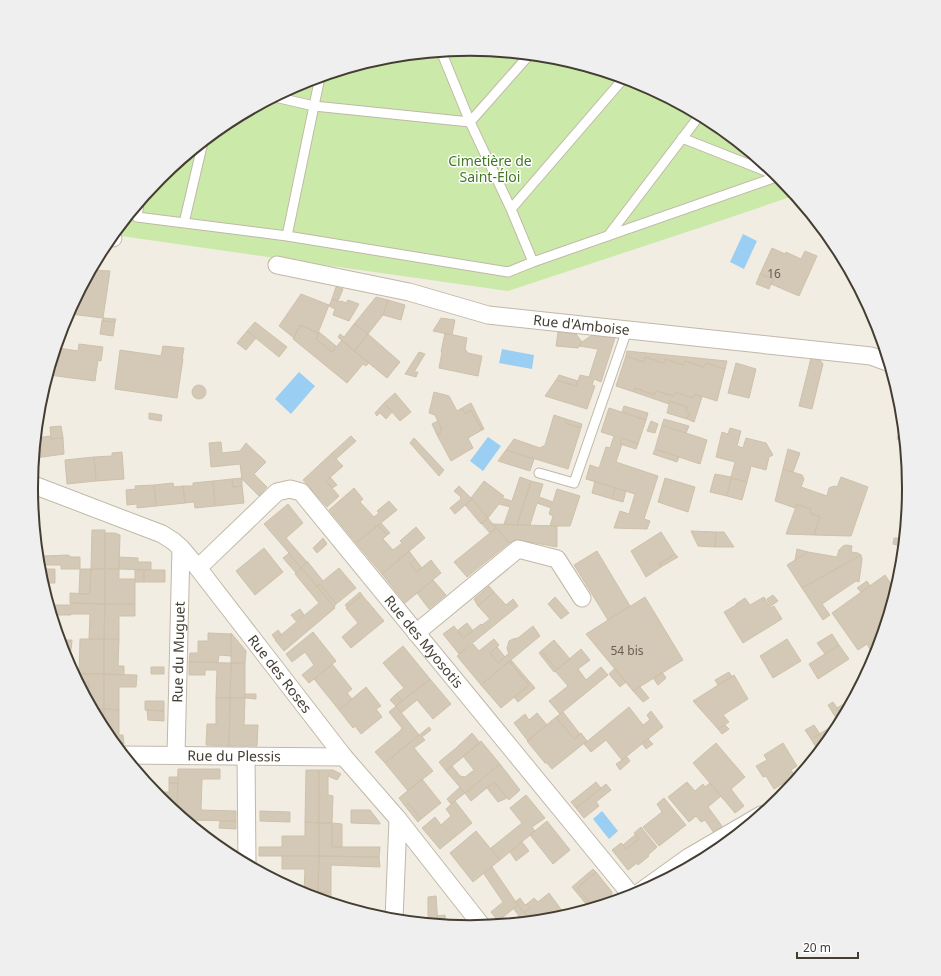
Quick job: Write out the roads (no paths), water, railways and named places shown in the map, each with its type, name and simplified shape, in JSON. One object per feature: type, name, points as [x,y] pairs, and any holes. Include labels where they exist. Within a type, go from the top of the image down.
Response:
[{"type":"street","name":"Rue d'Amboise","points":[[277,265],[409,292],[488,315],[871,356],[883,361]]},
{"type":"street","name":"Rue des Roses","points":[[38,486],[162,534],[181,548],[344,756],[398,819],[477,920]]},
{"type":"street","name":"Rue des Myosotis","points":[[198,568],[277,492],[290,489],[301,492],[628,891]]},
{"type":"street","name":"Rue du Muguet","points":[[176,755],[181,548]]},
{"type":"street","points":[[416,633],[518,549],[557,559],[582,598]]},
{"type":"street","name":"Rue du Plessis","points":[[130,755],[344,756]]},
{"type":"street","points":[[246,756],[247,859]]},
{"type":"street","points":[[394,913],[398,819]]},
{"type":"street","points":[[664,875],[689,857],[735,830]]},
{"type":"lane","points":[[443,56],[470,122],[511,209],[533,262]]},
{"type":"lane","points":[[470,122],[526,59]]},
{"type":"lane","points":[[511,209],[621,82]]},
{"type":"lane","points":[[287,236],[319,83]]},
{"type":"lane","points":[[282,99],[314,106],[470,122]]},
{"type":"lane","points":[[608,236],[697,119]]},
{"type":"lane","points":[[682,138],[763,170]]},
{"type":"lane","points":[[184,223],[201,150]]},
{"type":"lane","points":[[138,212],[137,217],[287,236],[508,272],[772,178]]},
{"type":"lane","points":[[539,473],[574,483],[627,330]]},
{"type":"water","points":[[743,234],[757,241],[744,269],[730,262]]},
{"type":"water","points":[[502,349],[534,355],[532,369],[499,363]]},
{"type":"water","points":[[299,372],[315,386],[291,414],[275,399]]},
{"type":"water","points":[[488,437],[501,446],[483,471],[470,461]]},
{"type":"water","points":[[602,811],[618,831],[609,839],[593,819]]},
{"type":"park label","name":"Cimetière de Saint-Éloi","points":[[490,170]]}]
